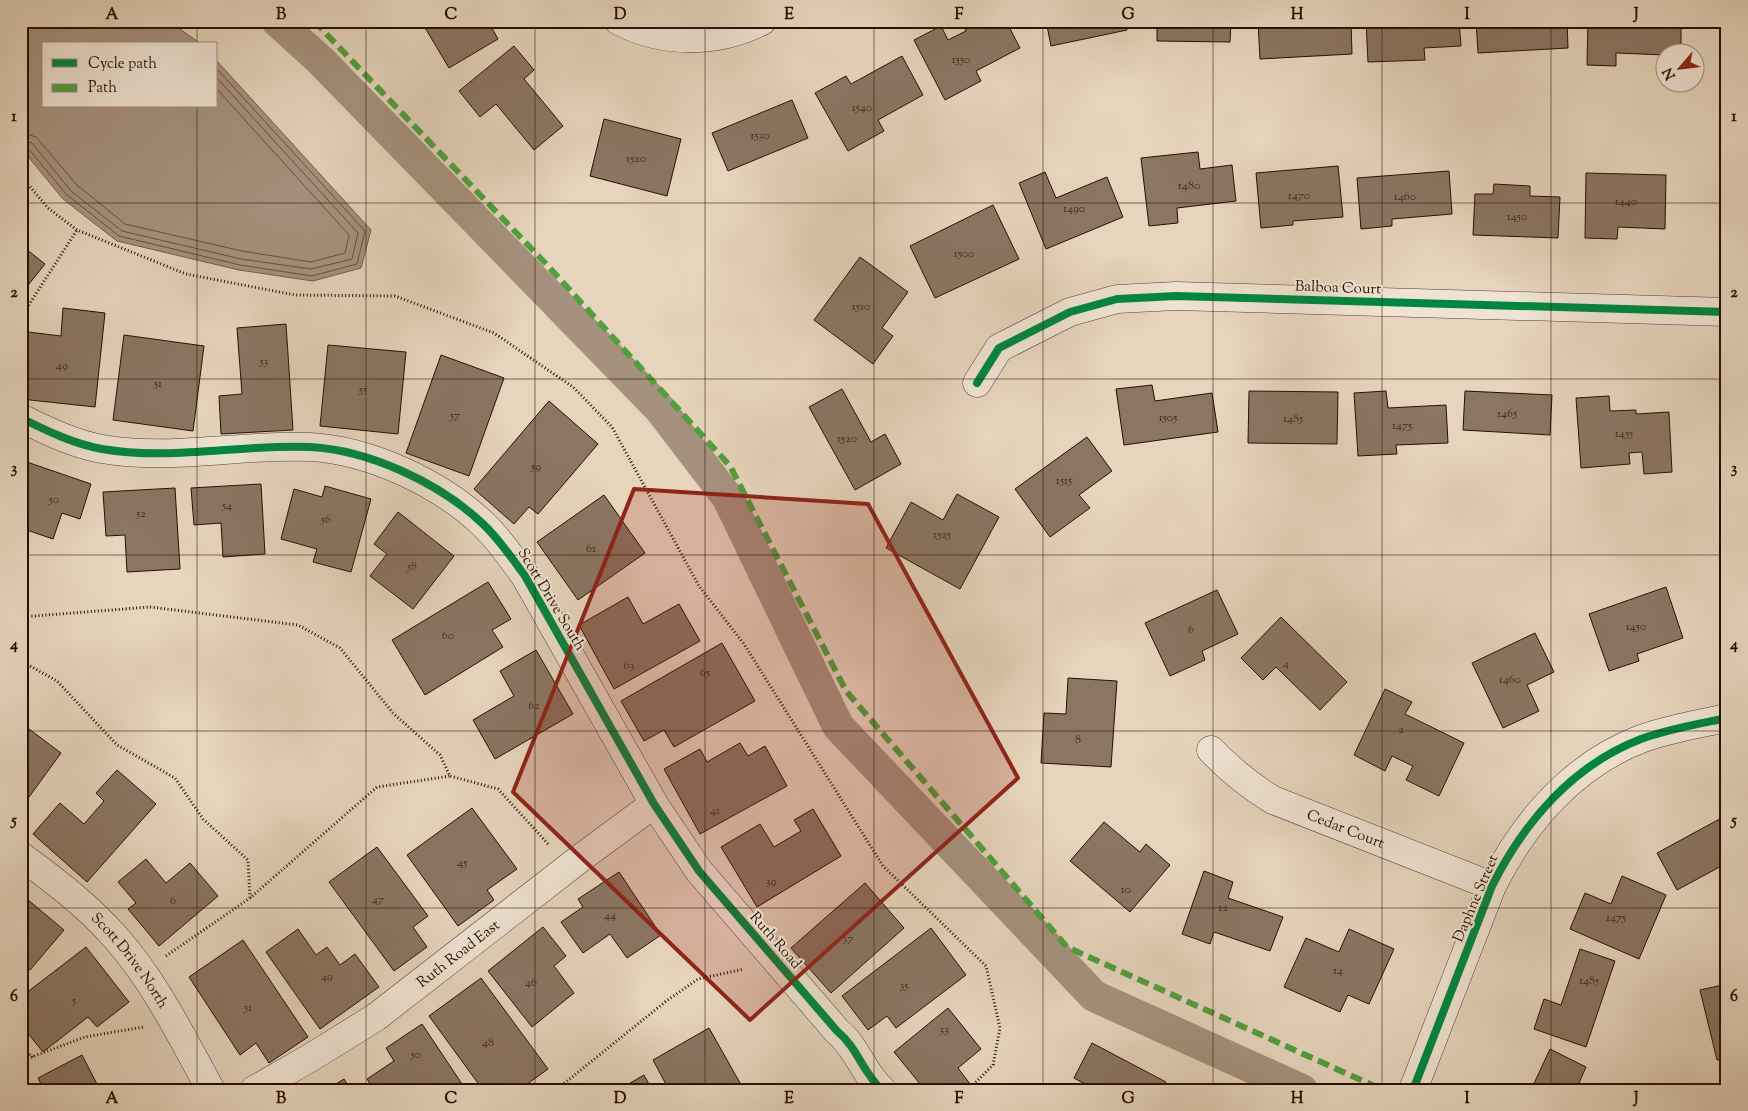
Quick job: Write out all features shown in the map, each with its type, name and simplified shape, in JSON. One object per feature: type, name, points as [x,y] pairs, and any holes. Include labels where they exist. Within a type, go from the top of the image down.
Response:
[{"type":"street","points":[[619,21],[639,32],[683,39],[714,38],[762,21]]},
{"type":"street","name":"Balboa Court","points":[[978,383],[999,348],[1070,312],[1117,299],[1176,296],[1727,312]]},
{"type":"street","name":"Scott Drive South","points":[[21,418],[63,438],[101,449],[138,453],[310,447],[344,452],[397,469],[445,494],[482,523],[503,545],[525,576],[654,804]]},
{"type":"street","name":"Daphne Street","points":[[1413,1090],[1492,886],[1507,855],[1527,826],[1555,796],[1589,767],[1621,748],[1642,739],[1727,718]]},
{"type":"street","name":"Cedar Court","points":[[1211,750],[1227,768],[1273,800],[1492,886]]},
{"type":"street","name":"Ruth Road East","points":[[254,1090],[376,1017],[569,867],[654,804]]},
{"type":"street","name":"Ruth Road","points":[[654,804],[699,871],[837,1031],[848,1040],[872,1087]]},
{"type":"street","name":"Scott Drive North","points":[[21,856],[78,899],[117,939],[159,995],[211,1090]]},
{"type":"path","points":[[21,176],[48,208],[77,230],[186,274],[295,295],[395,296],[494,333],[574,387],[612,428],[699,586],[744,644],[883,866],[986,966],[1000,1028],[994,1065],[968,1090]]},
{"type":"path","points":[[21,316],[77,230]]},
{"type":"path","points":[[21,617],[150,607],[298,625],[340,648],[393,713],[440,755],[450,776]]},
{"type":"path","points":[[21,661],[57,681],[117,745],[175,778],[203,819],[248,860],[250,898]]},
{"type":"path","points":[[142,973],[250,898],[377,788],[450,776],[498,789],[569,867]]},
{"type":"path","points":[[556,1090],[665,1002],[698,979],[777,962]]},
{"type":"path","points":[[21,1061],[34,1058],[85,1037],[173,1022]]},
{"type":"path","points":[[21,1048],[34,1058]]},
{"type":"highlighted area","points":[[634,489],[868,504],[1018,778],[750,1020],[513,792]]},
{"type":"water","points":[[21,21],[169,21],[198,42],[42,42],[42,108],[218,108],[218,62],[371,230],[361,268],[313,281],[239,270],[117,241],[63,199],[21,148]]},
{"type":"building","points":[[421,21],[488,21],[498,39],[449,68]]},
{"type":"building","points":[[961,21],[1006,21],[1020,48],[976,71],[981,81],[945,100],[914,40],[941,26],[948,40],[966,31]]},
{"type":"building","points":[[1046,21],[1125,21],[1127,30],[1051,46]]},
{"type":"building","points":[[1157,21],[1231,21],[1230,42],[1157,41]]},
{"type":"building","points":[[1258,21],[1351,21],[1352,54],[1260,59]]},
{"type":"building","points":[[1366,21],[1459,21],[1461,46],[1424,48],[1425,60],[1368,62]]},
{"type":"building","points":[[1476,21],[1567,21],[1568,48],[1478,53]]},
{"type":"building","points":[[1588,21],[1681,21],[1681,42],[1656,42],[1656,55],[1616,53],[1616,66],[1587,65]]},
{"type":"building","points":[[514,46],[534,70],[524,79],[563,126],[534,150],[496,104],[480,117],[459,91]]},
{"type":"building","points":[[902,56],[923,95],[878,120],[884,131],[848,151],[815,93],[846,76],[851,84]]},
{"type":"building","points":[[792,100],[808,138],[728,171],[712,133]]},
{"type":"building","points":[[604,119],[681,139],[667,196],[590,176]]},
{"type":"building","points":[[1198,152],[1200,169],[1232,165],[1236,201],[1177,208],[1178,223],[1149,226],[1141,158]]},
{"type":"building","points":[[1338,166],[1343,217],[1293,221],[1293,225],[1261,228],[1256,173]]},
{"type":"building","points":[[1449,171],[1452,214],[1392,219],[1392,226],[1361,229],[1357,178]]},
{"type":"building","points":[[1045,172],[1056,198],[1107,177],[1123,217],[1046,249],[1019,183]]},
{"type":"building","points":[[1586,173],[1666,175],[1665,229],[1618,227],[1617,239],[1585,238]]},
{"type":"building","points":[[1494,184],[1530,186],[1530,196],[1560,197],[1558,238],[1473,235],[1475,194],[1493,194]]},
{"type":"building","points":[[993,205],[1019,259],[935,298],[910,246]]},
{"type":"building","points":[[21,245],[45,264],[21,294]]},
{"type":"building","points":[[860,257],[908,292],[882,328],[893,336],[873,364],[814,320]]},
{"type":"building","points":[[63,308],[105,313],[95,407],[21,399],[28,332],[61,336]]},
{"type":"building","points":[[286,324],[293,430],[221,434],[219,396],[242,394],[237,328]]},
{"type":"building","points":[[124,335],[204,346],[193,431],[113,420]]},
{"type":"building","points":[[328,345],[406,352],[398,434],[320,426]]},
{"type":"building","points":[[441,355],[504,378],[469,476],[406,453]]},
{"type":"building","points":[[1152,385],[1155,401],[1212,393],[1218,432],[1124,445],[1116,389]]},
{"type":"building","points":[[842,389],[871,442],[885,434],[901,464],[855,490],[809,407]]},
{"type":"building","points":[[1249,391],[1338,392],[1337,444],[1248,443]]},
{"type":"building","points":[[1386,391],[1388,408],[1446,405],[1448,443],[1396,445],[1397,454],[1358,456],[1354,393]]},
{"type":"building","points":[[1465,391],[1552,395],[1550,435],[1463,430]]},
{"type":"building","points":[[1609,396],[1610,411],[1636,410],[1636,414],[1669,412],[1672,472],[1644,474],[1642,452],[1629,453],[1630,464],[1581,468],[1576,398]]},
{"type":"building","points":[[549,401],[598,444],[538,514],[529,507],[514,524],[474,489]]},
{"type":"building","points":[[1087,437],[1112,471],[1079,495],[1090,508],[1050,537],[1015,489]]},
{"type":"building","points":[[24,461],[91,484],[80,519],[62,513],[53,539],[21,528],[21,468]]},
{"type":"building","points":[[261,484],[265,554],[223,557],[221,523],[194,525],[191,488]]},
{"type":"building","points":[[325,486],[371,499],[351,572],[313,562],[317,549],[281,539],[294,489],[322,497]]},
{"type":"building","points":[[175,488],[180,569],[127,572],[125,535],[106,536],[103,492]]},
{"type":"building","points":[[957,494],[999,517],[960,589],[886,548],[911,502],[943,520]]},
{"type":"building","points":[[604,495],[645,553],[578,600],[537,542]]},
{"type":"building","points":[[398,512],[454,556],[413,609],[370,576],[387,554],[374,544]]},
{"type":"building","points":[[488,582],[511,619],[492,630],[503,647],[425,695],[392,640]]},
{"type":"building","points":[[1666,587],[1683,638],[1637,654],[1639,661],[1609,671],[1589,614]]},
{"type":"building","points":[[1217,590],[1238,634],[1202,651],[1205,660],[1170,676],[1145,623]]},
{"type":"building","points":[[628,597],[643,624],[679,604],[700,641],[614,689],[579,625]]},
{"type":"building","points":[[1281,617],[1347,682],[1320,710],[1276,667],[1263,680],[1241,658]]},
{"type":"building","points":[[1535,633],[1554,672],[1527,685],[1539,711],[1503,728],[1472,663]]},
{"type":"building","points":[[722,643],[755,701],[674,747],[664,730],[644,741],[621,701]]},
{"type":"building","points":[[536,650],[573,714],[495,759],[473,720],[514,696],[500,671]]},
{"type":"building","points":[[1068,678],[1117,681],[1111,767],[1041,763],[1044,713],[1066,714]]},
{"type":"building","points":[[1385,689],[1412,702],[1405,714],[1464,743],[1439,796],[1406,780],[1413,766],[1392,756],[1385,771],[1354,755]]},
{"type":"building","points":[[21,723],[61,753],[21,808]]},
{"type":"building","points":[[740,743],[748,756],[765,746],[787,786],[700,834],[664,769],[700,749],[707,762]]},
{"type":"building","points":[[117,770],[156,804],[87,882],[33,834],[60,803],[84,824],[104,801],[96,793]]},
{"type":"building","points":[[472,808],[517,869],[487,890],[494,900],[458,926],[407,855]]},
{"type":"building","points":[[813,809],[841,856],[757,907],[721,847],[760,824],[774,847],[801,831],[794,820]]},
{"type":"building","points":[[1727,815],[1727,863],[1677,890],[1657,853]]},
{"type":"building","points":[[1104,822],[1140,852],[1146,844],[1170,865],[1130,912],[1070,861]]},
{"type":"building","points":[[377,847],[428,916],[413,927],[427,947],[394,971],[329,882]]},
{"type":"building","points":[[146,859],[166,883],[190,863],[218,896],[159,946],[128,909],[136,903],[118,882]]},
{"type":"building","points":[[1204,871],[1233,882],[1228,898],[1283,917],[1270,951],[1214,932],[1210,944],[1182,934]]},
{"type":"building","points":[[619,872],[661,935],[627,958],[610,934],[583,953],[561,922],[583,907],[578,899]]},
{"type":"building","points":[[1622,876],[1666,895],[1639,959],[1570,929],[1585,893],[1611,904]]},
{"type":"building","points":[[865,883],[904,928],[831,993],[791,948]]},
{"type":"building","points":[[21,894],[64,930],[30,970],[21,963]]},
{"type":"building","points":[[543,927],[566,956],[554,966],[574,993],[532,1027],[488,971]]},
{"type":"building","points":[[931,928],[966,975],[896,1028],[887,1016],[868,1030],[842,996]]},
{"type":"building","points":[[298,929],[316,955],[327,947],[340,965],[355,954],[379,987],[320,1029],[266,952]]},
{"type":"building","points":[[1349,929],[1394,949],[1369,1004],[1348,995],[1340,1012],[1284,987],[1306,938],[1339,952]]},
{"type":"building","points":[[243,940],[308,1037],[269,1063],[256,1043],[240,1055],[189,977]]},
{"type":"building","points":[[86,947],[129,1002],[97,1027],[88,1017],[43,1052],[21,1025],[21,997]]},
{"type":"building","points":[[1580,949],[1615,961],[1586,1047],[1534,1029],[1544,999],[1561,1005]]},
{"type":"building","points":[[481,978],[548,1069],[519,1090],[483,1090],[429,1016]]},
{"type":"building","points":[[1727,984],[1727,1058],[1717,1060],[1700,990]]},
{"type":"building","points":[[948,1008],[981,1049],[958,1068],[970,1084],[964,1090],[925,1090],[894,1052]]},
{"type":"building","points":[[422,1024],[466,1090],[374,1090],[367,1079],[394,1061],[386,1048]]},
{"type":"building","points":[[709,1028],[744,1090],[669,1090],[653,1060]]},
{"type":"building","points":[[1092,1043],[1166,1082],[1162,1090],[1096,1090],[1074,1078]]},
{"type":"building","points":[[1550,1049],[1586,1067],[1576,1090],[1531,1090]]},
{"type":"building","points":[[82,1055],[100,1090],[44,1090],[38,1078]]},
{"type":"building","points":[[1721,1073],[1727,1073],[1727,1090],[1721,1090]]},
{"type":"building","points":[[644,1075],[652,1090],[618,1090]]},
{"type":"building","points":[[344,1079],[351,1090],[326,1090]]},
{"type":"waterway","points":[[277,21],[321,61],[660,409],[728,498],[838,726],[1094,996],[1302,1090]]},
{"type":"marked path","points":[[314,21],[547,265],[730,466],[846,691],[1067,947],[1383,1090]]},
{"type":"cycle path","points":[[977,383],[999,348],[1070,312],[1117,299],[1176,296],[1727,312]]},
{"type":"cycle path","points":[[21,418],[81,444],[128,452],[180,453],[284,447],[333,449],[379,462],[402,471],[425,482],[466,509],[494,536],[525,576],[654,804],[699,871],[844,1037],[875,1083],[882,1090]]},
{"type":"cycle path","points":[[1413,1090],[1492,886],[1505,862],[1535,818],[1572,780],[1616,750],[1662,732],[1727,718]]}]
